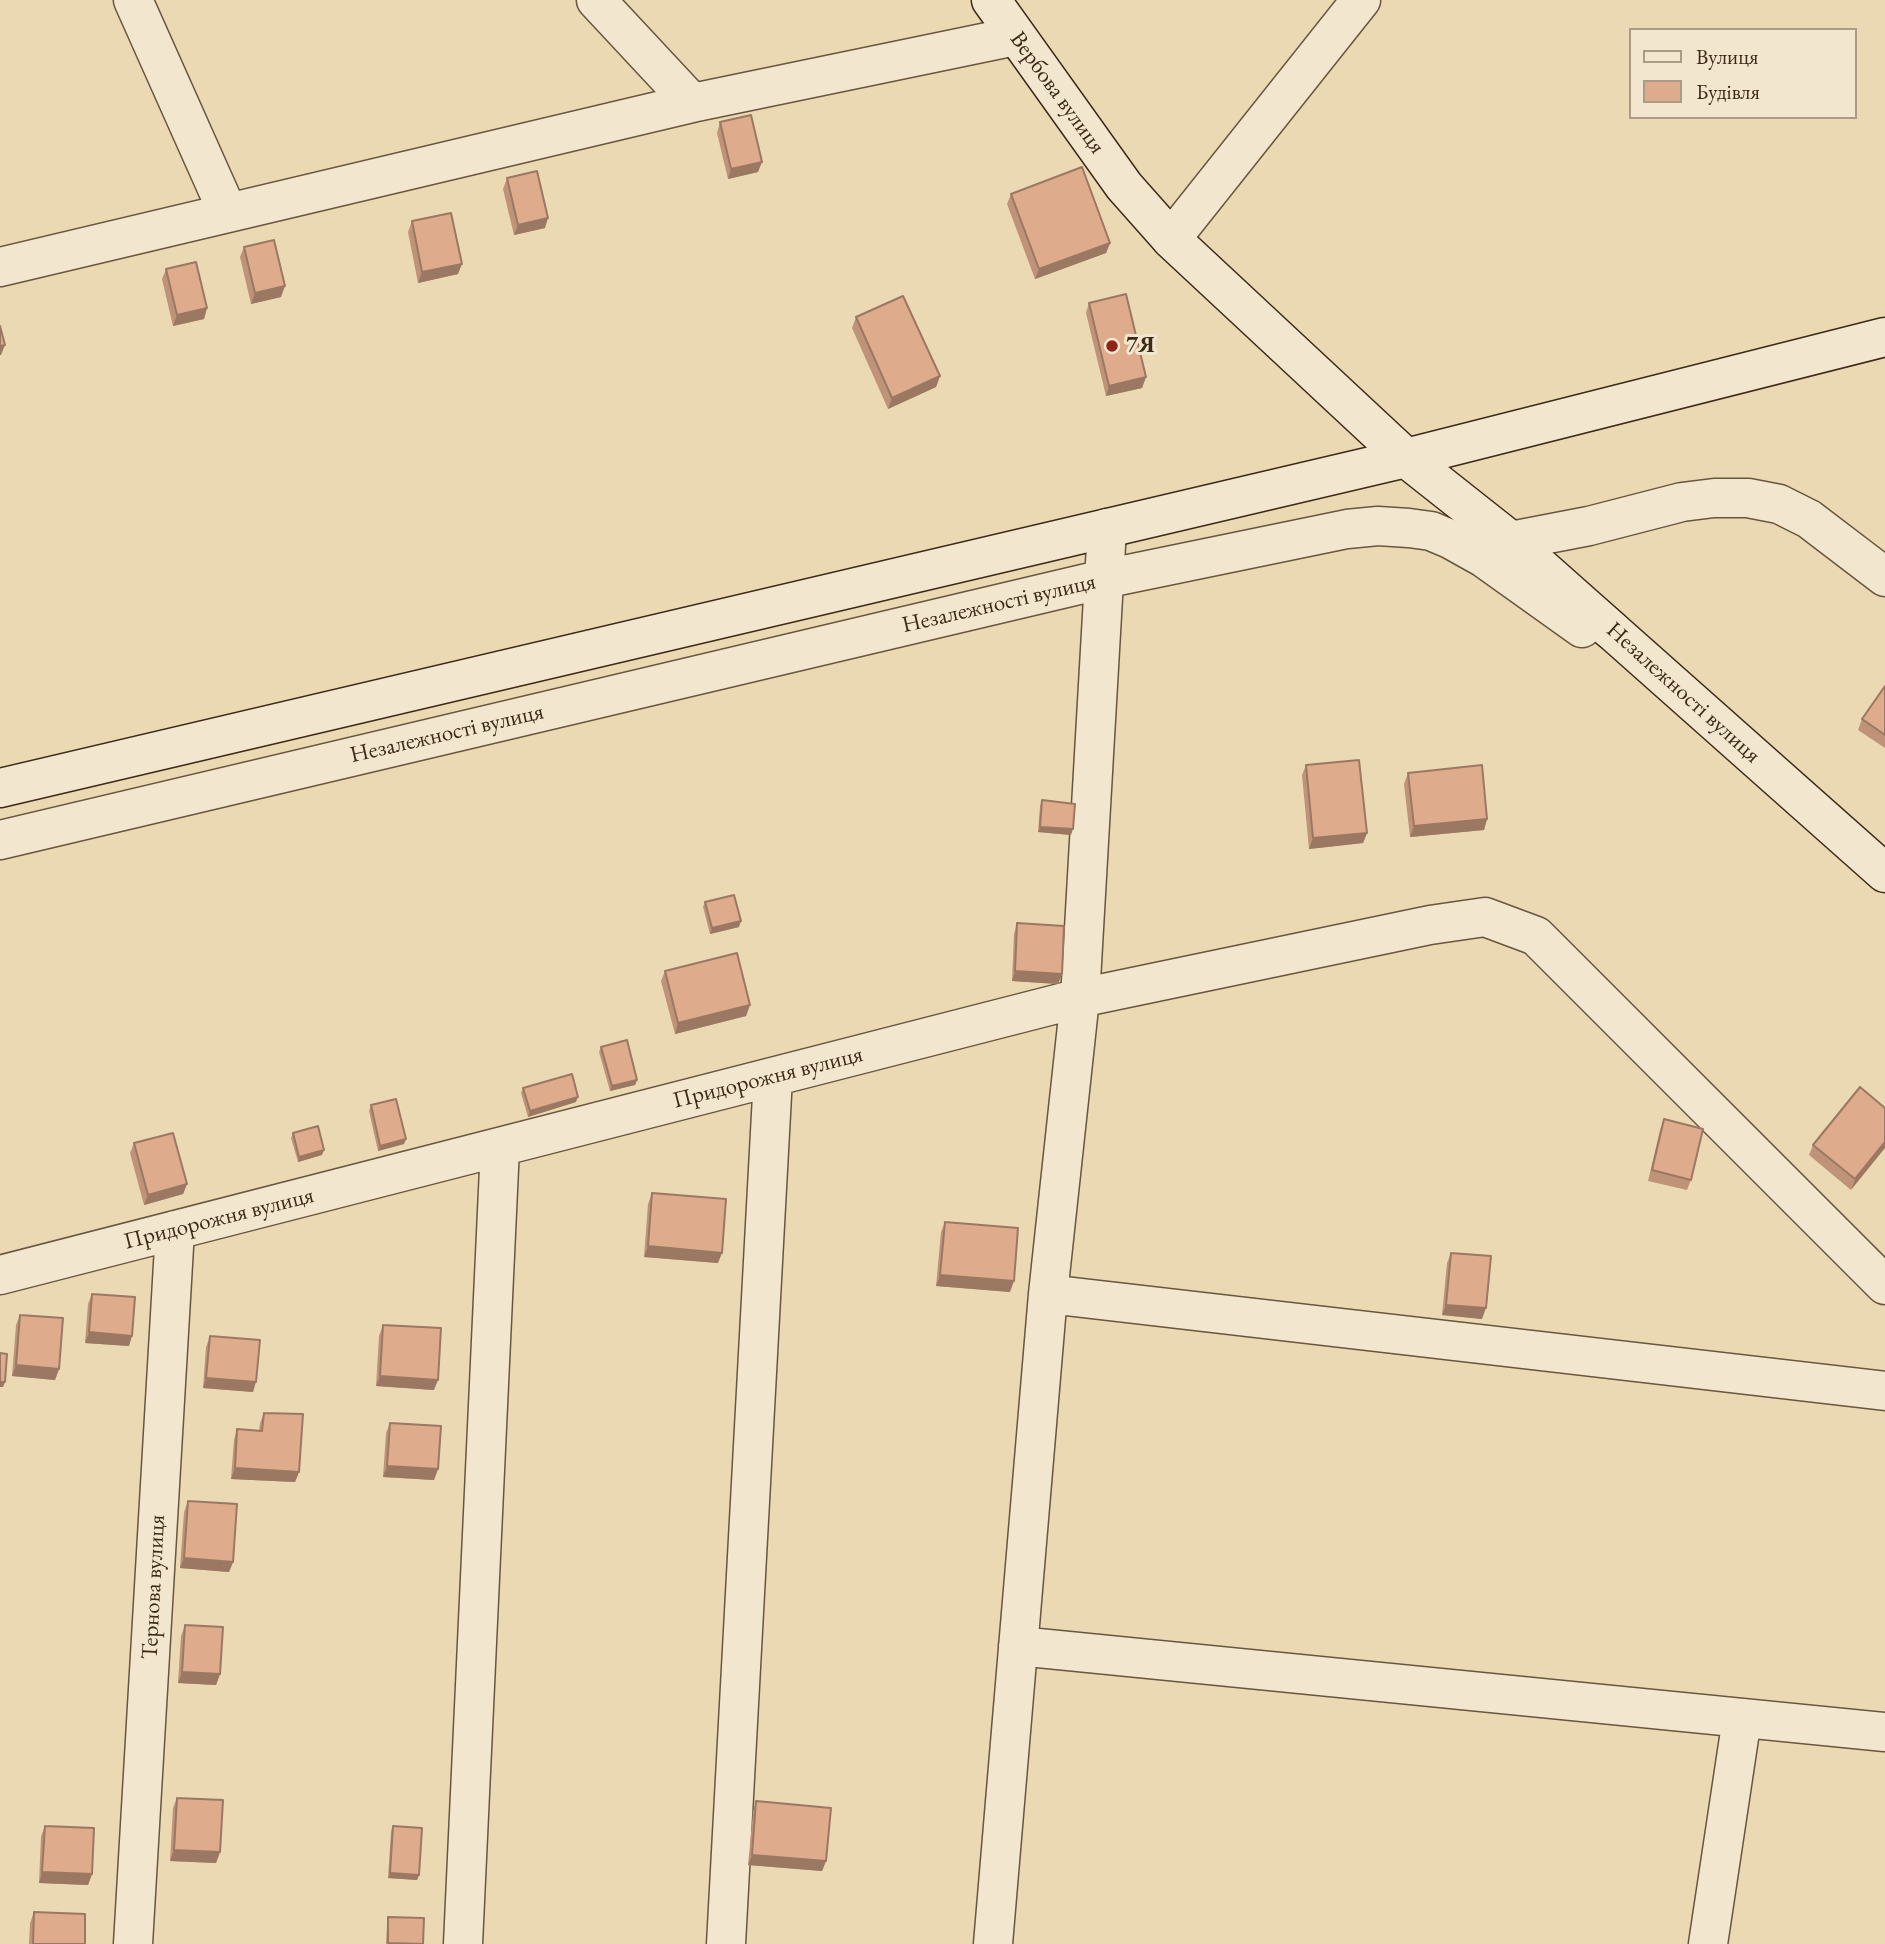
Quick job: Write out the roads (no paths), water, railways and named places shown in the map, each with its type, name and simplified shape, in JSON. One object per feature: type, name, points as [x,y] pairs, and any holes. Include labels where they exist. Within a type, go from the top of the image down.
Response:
[{"type":"street","points":[[133,0],[228,213]]},
{"type":"street","points":[[596,0],[692,103]]},
{"type":"street","name":"Вербова вулиця","points":[[991,0],[1124,186],[1171,239],[1406,458],[1511,541],[1595,615]]},
{"type":"street","points":[[1171,239],[1361,0]]},
{"type":"street","points":[[0,267],[692,103],[1016,36]]},
{"type":"street","points":[[0,788],[1406,458],[1885,337]]},
{"type":"street","points":[[1511,541],[1589,526],[1682,502],[1748,498],[1779,504],[1809,519],[1885,577]]},
{"type":"street","name":"Незалежності вулиця","points":[[0,840],[1104,579],[1347,529],[1378,526],[1431,531],[1468,548],[1582,628],[1595,615],[1885,873]]},
{"type":"street","points":[[993,1944],[1048,1294],[1080,998],[1107,528]]},
{"type":"street","name":"Придорожня вулиця","points":[[0,1275],[1080,998],[1430,925],[1485,917],[1536,936],[1885,1285]]},
{"type":"street","points":[[726,1944],[773,1077]]},
{"type":"street","points":[[463,1944],[500,1147]]},
{"type":"street","name":"Тернова вулиця","points":[[133,1944],[175,1230]]},
{"type":"street","points":[[1048,1294],[1885,1391]]},
{"type":"street","points":[[1018,1646],[1885,1732]]},
{"type":"street","points":[[1707,1944],[1742,1718]]},
{"type":"place","name":"7Я","points":[[1112,346]]}]
